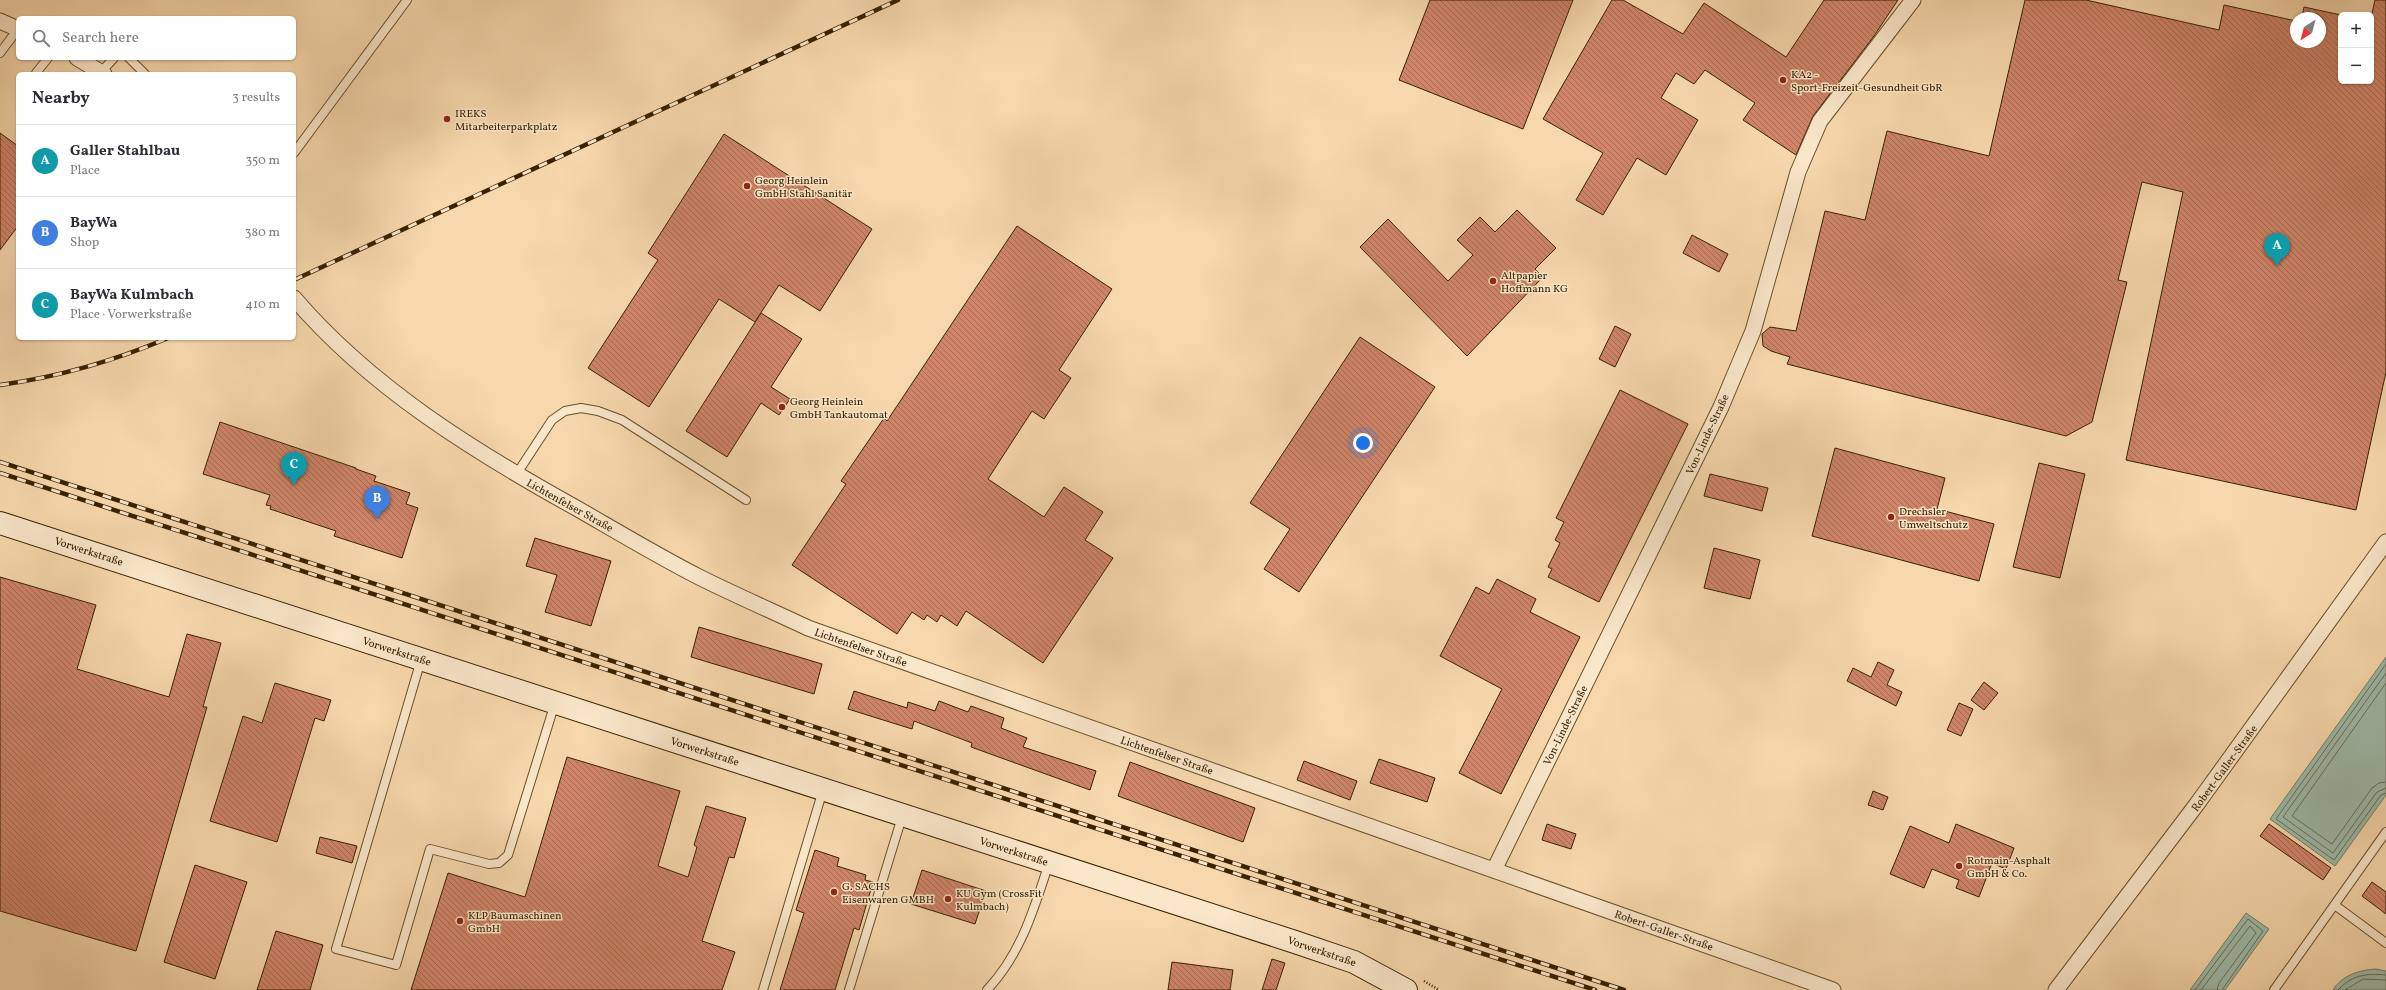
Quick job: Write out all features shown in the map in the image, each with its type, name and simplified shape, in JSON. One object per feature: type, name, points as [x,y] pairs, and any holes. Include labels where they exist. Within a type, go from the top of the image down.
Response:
[{"type":"street","name":"Von-Linde-Straße","points":[[1494,870],[1724,400],[1754,331],[1798,172],[1820,121],[1913,0]]},
{"type":"street","points":[[0,21],[16,28]]},
{"type":"street","points":[[80,60],[100,72]]},
{"type":"street","name":"Lichtenfelser Straße","points":[[296,300],[314,321],[355,361],[394,392],[516,475],[698,576],[808,628],[1494,870]]},
{"type":"street","name":"Vorwerkstraße","points":[[0,523],[1354,962],[1406,990]]},
{"type":"street","name":"Robert-Galler-Straße","points":[[2056,990],[2198,804],[2386,542]]},
{"type":"street","name":"Robert-Galler-Straße","points":[[1494,870],[1833,990]]},
{"type":"lane","points":[[296,150],[407,0]]},
{"type":"lane","points":[[0,53],[16,32]]},
{"type":"lane","points":[[37,72],[46,60]]},
{"type":"lane","points":[[103,72],[112,60]]},
{"type":"lane","points":[[131,60],[143,72]]},
{"type":"lane","points":[[516,475],[552,420],[565,411],[581,408],[598,411],[622,420],[746,500]]},
{"type":"lane","points":[[422,659],[336,948],[396,965],[430,849],[489,864],[499,863],[508,855],[555,702]]},
{"type":"lane","points":[[763,990],[824,789]]},
{"type":"lane","points":[[849,990],[902,815]]},
{"type":"lane","points":[[2274,990],[2336,906],[2386,832]]},
{"type":"lane","points":[[987,990],[1004,972],[1031,920],[1049,862]]},
{"type":"lane","points":[[2336,906],[2386,942]]},
{"type":"water","points":[[2386,657],[2386,795],[2335,866],[2270,819]]},
{"type":"water","points":[[2246,913],[2269,929],[2225,990],[2190,990]]},
{"type":"water","points":[[2376,969],[2386,971],[2386,990],[2333,990],[2341,981],[2352,974]]},
{"type":"building","points":[[1430,0],[1573,0],[1523,129],[1399,80]]},
{"type":"building","points":[[1612,0],[1623,0],[1683,34],[1704,3],[1786,57],[1824,0],[1898,0],[1874,36],[1813,116],[1796,155],[1743,120],[1755,103],[1705,70],[1694,84],[1676,73],[1661,98],[1698,120],[1666,175],[1637,158],[1603,215],[1576,200],[1603,153],[1543,119]]},
{"type":"building","points":[[2025,0],[2086,0],[2219,30],[2224,5],[2290,20],[2290,48],[2326,48],[2326,12],[2303,12],[2304,7],[2338,14],[2338,84],[2374,84],[2374,12],[2372,12],[2375,0],[2386,0],[2386,372],[2356,510],[2126,460],[2183,192],[2142,182],[2118,280],[2127,282],[2092,422],[2066,436],[1787,364],[1790,357],[1771,351],[1763,346],[1762,334],[1770,327],[1796,331],[1825,211],[1865,220],[1887,131],[1989,156]]},
{"type":"building","points":[[0,133],[16,145],[16,229],[0,250]]},
{"type":"building","name":"Georg Heinlein GmbH Stahl Sanitär","points":[[724,134],[872,229],[820,311],[779,285],[755,322],[719,299],[649,407],[588,368],[658,260],[648,253]]},
{"type":"building","name":"Altpapier Hoffmann KG","points":[[1517,210],[1556,248],[1535,269],[1543,277],[1467,356],[1360,247],[1388,219],[1448,281],[1473,255],[1457,240],[1480,217],[1495,232]]},
{"type":"building","points":[[1017,226],[1112,289],[1059,370],[1071,378],[1044,419],[1032,411],[988,479],[1044,517],[1064,487],[1103,512],[1085,540],[1113,558],[1043,663],[966,611],[957,626],[941,615],[937,622],[927,615],[924,620],[912,612],[897,634],[792,565],[846,484],[841,481],[884,418],[887,421]]},
{"type":"building","points":[[1692,235],[1728,254],[1719,272],[1683,253]]},
{"type":"building","points":[[761,313],[802,339],[771,387],[790,399],[779,415],[761,403],[727,457],[686,431]]},
{"type":"building","points":[[1615,326],[1631,334],[1615,367],[1599,359]]},
{"type":"building","points":[[1360,337],[1435,387],[1299,592],[1264,569],[1290,529],[1250,503]]},
{"type":"building","points":[[1620,390],[1688,424],[1599,602],[1548,577],[1552,569],[1548,567],[1560,543],[1555,540],[1564,522],[1556,518]]},
{"type":"building","points":[[220,422],[356,468],[376,476],[374,481],[410,493],[406,504],[418,508],[402,558],[334,536],[336,531],[270,509],[271,506],[266,505],[270,495],[203,474]]},
{"type":"building","name":"Drechsler Umweltschutz","points":[[1835,448],[1945,478],[1937,509],[1994,524],[1979,581],[1812,536]]},
{"type":"building","points":[[2039,463],[2085,474],[2060,578],[2013,567]]},
{"type":"building","points":[[1710,474],[1768,488],[1762,511],[1704,496]]},
{"type":"building","points":[[535,538],[611,561],[591,626],[545,612],[557,575],[526,566]]},
{"type":"building","points":[[1714,548],[1760,560],[1750,599],[1704,588]]},
{"type":"building","points":[[0,577],[96,605],[77,669],[169,697],[187,634],[221,643],[203,707],[207,707],[136,951],[0,911]]},
{"type":"building","points":[[1497,579],[1536,599],[1530,612],[1580,637],[1501,794],[1459,773],[1502,689],[1440,656],[1476,587],[1489,594]]},
{"type":"building","points":[[699,627],[822,664],[814,694],[691,657]]},
{"type":"building","points":[[1878,662],[1894,670],[1887,685],[1902,692],[1896,706],[1847,681],[1853,668],[1871,677]]},
{"type":"building","points":[[1984,682],[1998,693],[1984,710],[1971,700]]},
{"type":"building","points":[[275,683],[331,700],[324,721],[315,718],[277,842],[210,821],[243,716],[262,723]]},
{"type":"building","points":[[854,691],[907,708],[908,702],[935,711],[939,701],[968,712],[971,706],[1004,718],[1001,728],[1027,738],[1023,747],[1096,771],[1090,790],[971,747],[972,743],[914,721],[912,729],[848,709]]},
{"type":"building","points":[[1959,703],[1973,709],[1961,736],[1947,730]]},
{"type":"building","points":[[567,757],[680,791],[658,866],[688,877],[697,847],[694,845],[706,806],[746,818],[734,858],[729,857],[702,941],[735,952],[722,990],[411,990],[448,873],[525,897]]},
{"type":"building","points":[[1379,759],[1435,778],[1427,802],[1370,783]]},
{"type":"building","points":[[1304,761],[1357,781],[1350,800],[1297,780]]},
{"type":"building","points":[[1130,762],[1255,808],[1243,842],[1118,796]]},
{"type":"building","points":[[1873,791],[1888,797],[1883,810],[1868,805]]},
{"type":"building","points":[[1547,824],[1576,834],[1571,849],[1542,840]]},
{"type":"building","points":[[1956,824],[2014,848],[2006,869],[1992,863],[1979,897],[1956,888],[1959,880],[1932,869],[1924,888],[1890,874],[1910,826],[1949,843]]},
{"type":"building","points":[[2269,824],[2331,868],[2323,880],[2260,836]]},
{"type":"building","points":[[320,837],[357,846],[352,863],[316,853]]},
{"type":"building","points":[[815,850],[839,858],[837,866],[866,875],[865,880],[873,882],[859,930],[854,928],[835,990],[780,990],[804,913],[796,910]]},
{"type":"building","points":[[195,865],[247,882],[215,979],[164,962]]},
{"type":"building","points":[[922,870],[986,891],[975,924],[911,904]]},
{"type":"building","points":[[2372,882],[2386,892],[2386,914],[2362,896]]},
{"type":"building","points":[[276,931],[323,945],[310,990],[257,990]]},
{"type":"building","points":[[1272,959],[1285,963],[1276,990],[1262,990]]},
{"type":"building","points":[[1172,962],[1233,970],[1230,990],[1168,990]]},
{"type":"railway","points":[[296,279],[898,0]]},
{"type":"railway","points":[[0,385],[43,378],[86,367],[127,354],[163,340]]},
{"type":"railway","points":[[0,462],[1624,990]]},
{"type":"railway","points":[[0,473],[1595,990]]},
{"type":"place","name":"KA2 - Sport-Freizeit-Gesundheit GbR","points":[[1783,80]]},
{"type":"place","name":"IREKS Mitarbeiterparkplatz","points":[[447,119]]},
{"type":"place","name":"Georg Heinlein GmbH Stahl Sanitär","points":[[747,186]]},
{"type":"place","name":"Galler Stahlbau","points":[[2277,266]]},
{"type":"place","name":"Altpapier Hoffmann KG","points":[[1493,281]]},
{"type":"place","name":"Georg Heinlein GmbH Tankautomat","points":[[782,407]]},
{"type":"place","name":"BayWa Kulmbach","points":[[294,485]]},
{"type":"place","name":"Drechsler Umweltschutz","points":[[1891,517]]},
{"type":"place","name":"BayWa","points":[[377,519]]},
{"type":"place","name":"Rotmain-Asphalt GmbH & Co.","points":[[1959,866]]},
{"type":"place","name":"G. SACHS Eisenwaren GMBH","points":[[834,892]]},
{"type":"place","name":"KU Gym (CrossFit Kulmbach)","points":[[948,899]]},
{"type":"place","name":"KLP Baumaschinen GmbH","points":[[460,921]]}]
